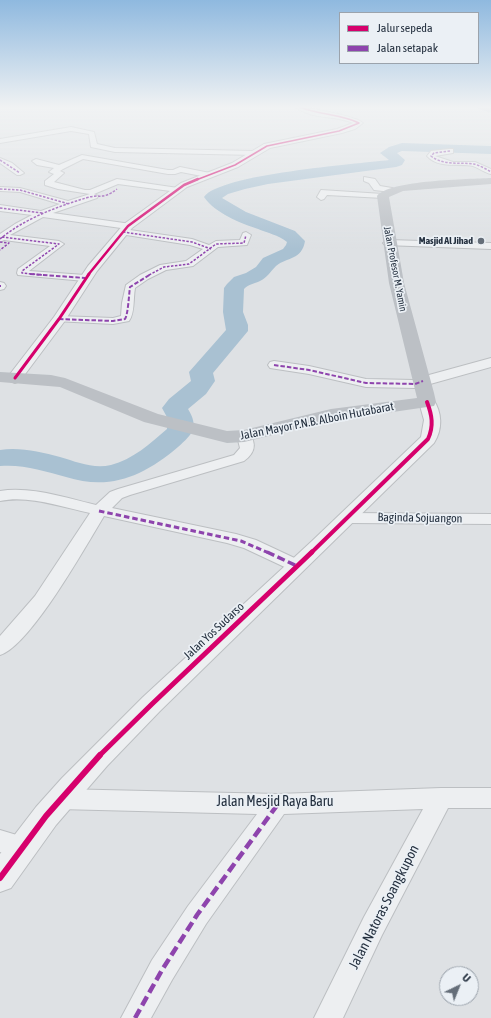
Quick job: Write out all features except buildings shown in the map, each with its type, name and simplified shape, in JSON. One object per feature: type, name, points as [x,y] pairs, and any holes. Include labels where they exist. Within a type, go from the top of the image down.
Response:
[{"type":"main road","points":[[388,193],[408,188],[491,181]]},
{"type":"main road","name":"Jalan Profesor M. Yamin","points":[[388,193],[388,242],[409,334],[425,391]]},
{"type":"main road","name":"Jalan Mayor P.N.B. Alboin Hutabarat","points":[[7,377],[51,380],[65,383],[151,418],[221,437],[244,436],[425,391]]},
{"type":"street","points":[[7,377],[59,318],[86,278],[126,229],[178,190],[194,180],[235,165],[252,155]]},
{"type":"street","points":[[432,155],[431,156],[435,159],[453,164],[475,164],[491,172]]},
{"type":"street","points":[[178,190],[117,181],[90,192],[71,190],[48,183],[60,173],[53,172],[81,157],[168,172],[173,172],[183,167],[207,175]]},
{"type":"street","points":[[0,160],[20,174]]},
{"type":"street","points":[[36,160],[40,163],[60,167]]},
{"type":"street","points":[[151,186],[154,183],[154,180],[168,172]]},
{"type":"street","points":[[367,179],[372,181],[377,188],[388,193]]},
{"type":"street","points":[[0,189],[20,190],[69,204]]},
{"type":"street","points":[[1,239],[16,226],[45,213],[93,196],[105,197],[117,189]]},
{"type":"street","points":[[320,197],[324,192],[388,193]]},
{"type":"street","points":[[0,208],[45,213],[192,242],[211,248]]},
{"type":"street","points":[[59,318],[113,321],[125,319],[128,316],[127,303],[129,290],[132,284],[161,268],[189,264],[218,244],[244,243],[246,235]]},
{"type":"street","points":[[1,239],[56,242],[59,244],[28,266],[22,271],[22,273],[86,278]]},
{"type":"street","points":[[0,250],[9,243],[1,239]]},
{"type":"street","points":[[388,242],[491,246]]},
{"type":"street","points":[[274,365],[309,370],[366,382],[415,384],[425,391],[491,362]]},
{"type":"street","name":"Jalan Yos Sudarso","points":[[0,878],[10,844],[59,799],[114,740],[349,518],[428,439],[432,432],[432,416],[425,391]]},
{"type":"street","points":[[0,647],[22,626],[46,596],[99,511],[116,495],[239,458],[248,450],[244,436]]},
{"type":"street","points":[[0,496],[11,494],[33,496],[241,541],[297,566]]},
{"type":"street","name":"Baginda Sojuangon","points":[[349,518],[491,519]]},
{"type":"street","name":"Jalan Mesjid Raya Baru","points":[[59,799],[278,804],[440,798],[491,798]]},
{"type":"street","name":"Jalan Natoras Soangkupon","points":[[328,1018],[373,926],[440,798]]},
{"type":"street","points":[[135,1018],[162,970],[197,915],[278,804]]},
{"type":"waterway","points":[[0,458],[15,457],[29,459],[51,463],[86,474],[100,475],[113,473],[138,464],[160,449],[180,431],[181,419],[175,408],[200,385],[203,381],[201,372],[237,331],[237,325],[233,312],[234,288],[241,281],[253,277],[263,271],[270,262],[289,253],[295,247],[296,241],[289,235],[234,213],[212,197],[223,191],[242,185],[268,180],[397,162],[398,160],[389,155]]},
{"type":"marked path","points":[[432,155],[431,156],[435,159],[453,164],[475,164],[491,172]]},
{"type":"marked path","points":[[0,160],[20,173]]},
{"type":"marked path","points":[[0,189],[20,190],[69,204]]},
{"type":"marked path","points":[[0,239],[8,232],[43,213],[91,196],[106,196],[117,189]]},
{"type":"marked path","points":[[0,208],[43,213]]},
{"type":"marked path","points":[[123,232],[192,242],[211,249]]},
{"type":"marked path","points":[[59,319],[113,321],[125,319],[127,316],[127,303],[130,287],[144,277],[164,267],[189,264],[216,244],[244,243],[246,235]]},
{"type":"marked path","points":[[2,237],[59,244],[22,271],[22,273],[85,278]]},
{"type":"marked path","points":[[0,242],[9,243],[0,250]]},
{"type":"marked path","points":[[274,365],[309,370],[366,383],[415,384],[423,381]]},
{"type":"marked path","points":[[99,511],[241,541],[297,566]]},
{"type":"marked path","points":[[135,1018],[162,970],[197,915],[278,804]]},
{"type":"cycle path","points":[[15,378],[59,319],[92,269],[128,226],[184,185],[235,165],[253,155]]},
{"type":"cycle path","points":[[0,878],[22,846],[46,816],[97,758],[374,493],[428,439],[432,430],[432,420],[427,402]]},
{"type":"place","name":"Masjid Al Jihad","points":[[481,241]]}]
